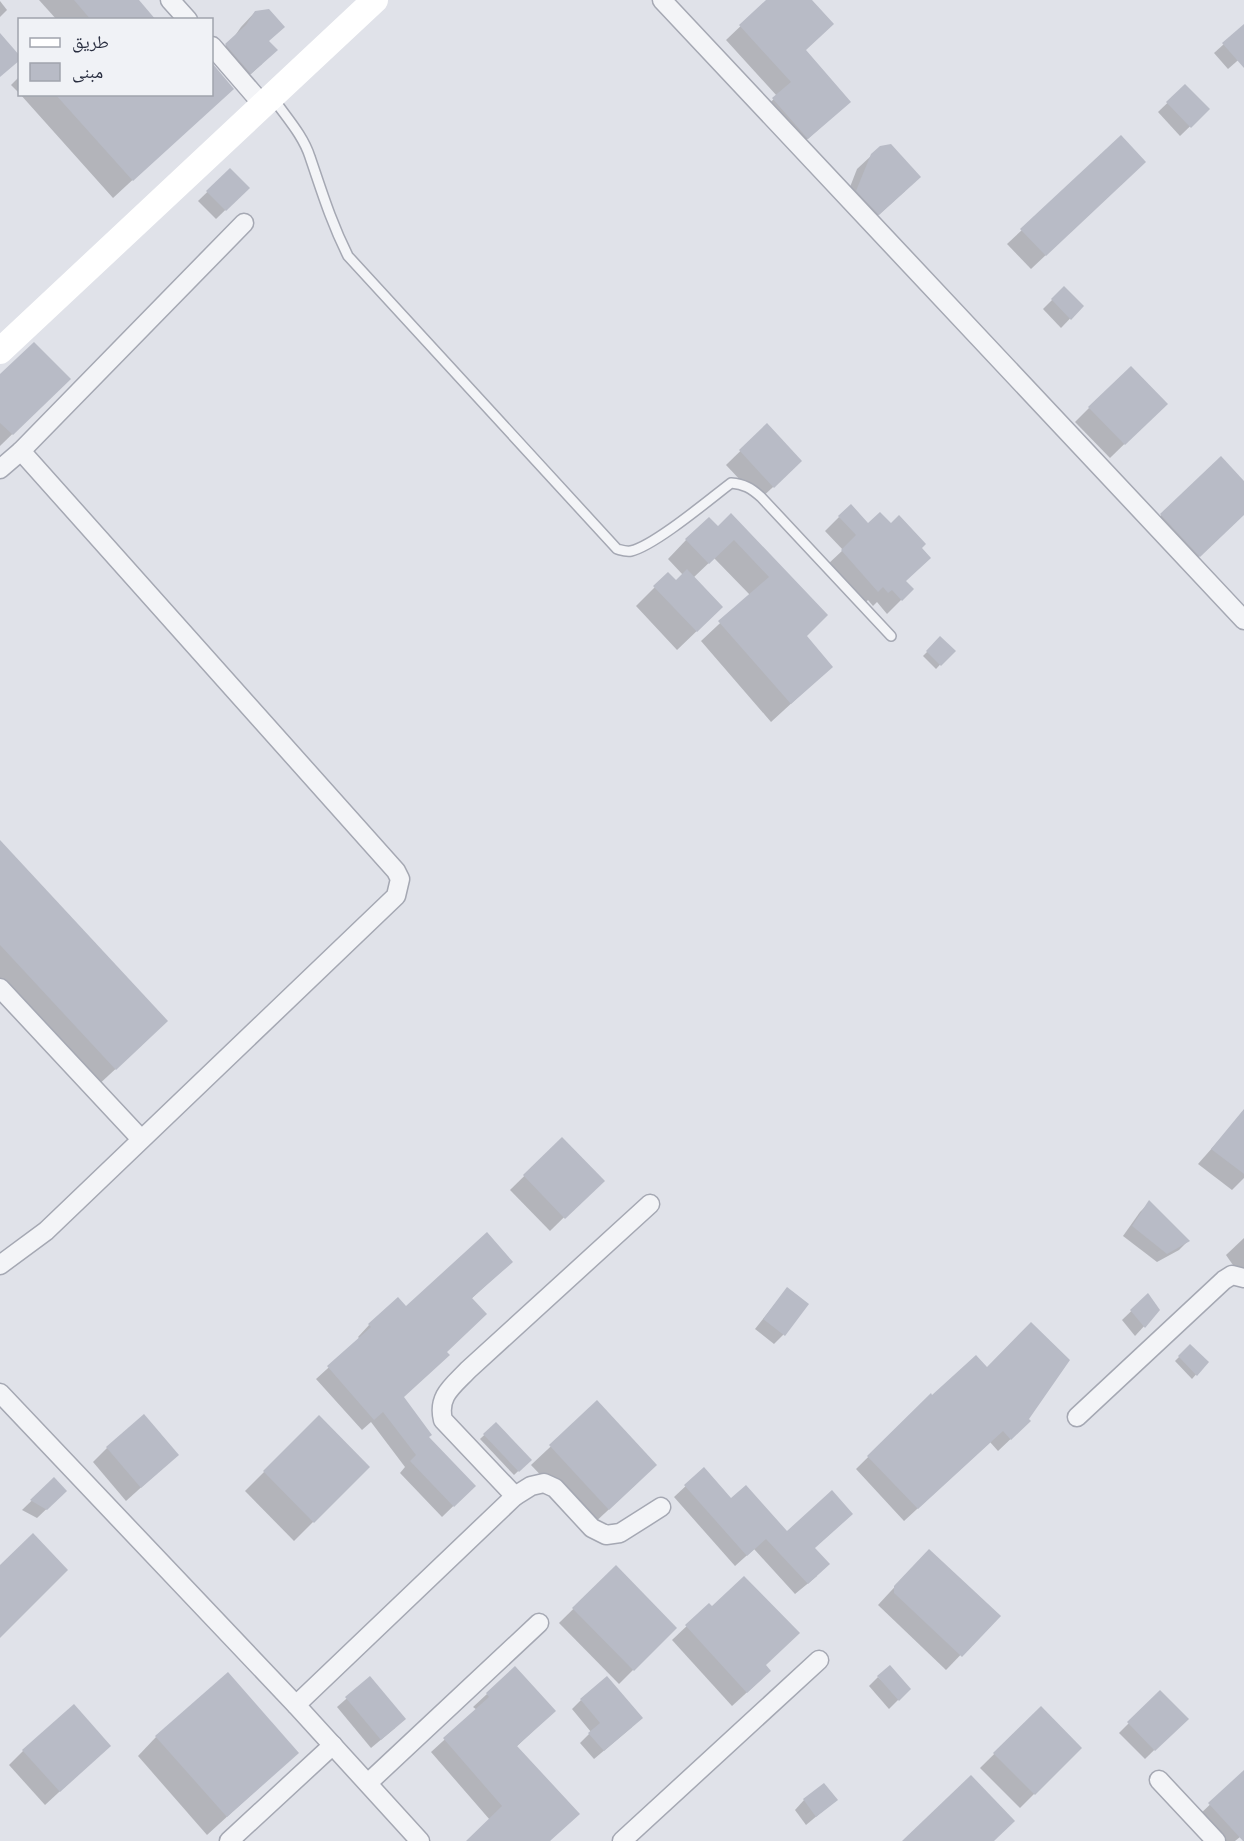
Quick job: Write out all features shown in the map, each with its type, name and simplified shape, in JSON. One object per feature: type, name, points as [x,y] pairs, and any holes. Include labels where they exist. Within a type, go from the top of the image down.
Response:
[{"type":"main road","points":[[0,351],[375,0]]},
{"type":"street","points":[[171,0],[186,18]]},
{"type":"street","points":[[662,0],[1244,620]]},
{"type":"street","points":[[213,47],[267,101]]},
{"type":"street","points":[[0,469],[21,451],[244,223]]},
{"type":"street","points":[[0,1265],[45,1231],[396,896],[400,879],[380,853],[21,451]]},
{"type":"street","points":[[0,987],[141,1139]]},
{"type":"street","points":[[515,1496],[443,1420],[440,1408],[447,1392],[468,1370],[650,1204]]},
{"type":"street","points":[[1077,1417],[1224,1280],[1232,1275],[1244,1278]]},
{"type":"street","points":[[0,1393],[333,1745],[368,1783],[409,1837]]},
{"type":"street","points":[[296,1705],[515,1496],[531,1486],[544,1483],[555,1488],[592,1528],[606,1535],[620,1533],[661,1507]]},
{"type":"street","points":[[368,1783],[539,1623]]},
{"type":"street","points":[[622,1841],[819,1660]]},
{"type":"street","points":[[229,1841],[333,1745]]},
{"type":"street","points":[[1159,1780],[1216,1841]]},
{"type":"lane","points":[[267,101],[302,140],[310,156],[327,212],[348,256],[617,549],[632,551],[665,533],[731,483],[741,483],[752,488],[761,496],[891,636]]},
{"type":"building","points":[[74,0],[139,0],[154,18],[89,18]]},
{"type":"building","points":[[766,0],[812,0],[834,24],[806,50],[851,102],[808,139],[772,98],[791,82],[739,25]]},
{"type":"building","points":[[269,9],[285,27],[269,41],[278,50],[251,74],[225,44],[246,25],[255,11]]},
{"type":"building","points":[[1244,24],[1244,68],[1222,43]]},
{"type":"building","points":[[0,33],[18,54],[18,62],[0,77]]},
{"type":"building","points":[[213,64],[234,89],[133,181],[57,96],[213,96]]},
{"type":"building","points":[[1185,84],[1210,109],[1191,128],[1166,102]]},
{"type":"building","points":[[1121,135],[1146,162],[1046,256],[1020,229]]},
{"type":"building","points":[[891,144],[921,177],[879,215],[856,191],[871,154],[880,146]]},
{"type":"building","points":[[230,168],[250,188],[226,211],[206,191]]},
{"type":"building","points":[[1064,286],[1084,306],[1071,320],[1051,299]]},
{"type":"building","points":[[34,342],[71,379],[13,435],[0,423],[0,374]]},
{"type":"building","points":[[1131,366],[1168,404],[1125,445],[1088,407]]},
{"type":"building","points":[[767,423],[802,461],[774,488],[739,450]]},
{"type":"building","points":[[1221,456],[1244,481],[1244,515],[1200,557],[1160,514]]},
{"type":"building","points":[[851,504],[868,523],[880,512],[891,523],[899,515],[926,544],[922,548],[931,558],[906,581],[914,589],[902,601],[892,590],[888,593],[883,587],[878,592],[841,550],[856,535],[838,516]]},
{"type":"building","points":[[731,513],[828,615],[807,636],[833,667],[791,704],[718,621],[769,577],[734,540],[709,564],[685,539],[709,517],[718,526]]},
{"type":"building","points":[[687,569],[723,607],[697,632],[653,586],[668,572],[676,580]]},
{"type":"building","points":[[940,636],[956,651],[941,666],[926,651]]},
{"type":"building","points":[[0,840],[168,1021],[116,1070],[0,945]]},
{"type":"building","points":[[1244,1109],[1244,1174],[1211,1149]]},
{"type":"building","points":[[562,1137],[605,1181],[565,1219],[523,1175]]},
{"type":"building","points":[[1149,1200],[1190,1241],[1167,1254],[1132,1226]]},
{"type":"building","points":[[487,1232],[513,1262],[472,1298],[487,1314],[447,1352],[450,1355],[404,1397],[432,1435],[429,1437],[476,1486],[454,1507],[410,1461],[416,1455],[383,1412],[374,1420],[327,1366],[371,1327],[368,1324],[398,1297],[406,1306]]},
{"type":"building","points":[[787,1287],[809,1304],[785,1336],[763,1319]]},
{"type":"building","points":[[1148,1293],[1160,1310],[1145,1328],[1130,1310]]},
{"type":"building","points":[[1031,1322],[1070,1360],[1029,1419],[1031,1421],[1011,1440],[1003,1431],[918,1509],[867,1456],[931,1393],[932,1395],[976,1355],[987,1367]]},
{"type":"building","points":[[1190,1344],[1209,1362],[1197,1376],[1178,1356]]},
{"type":"building","points":[[597,1400],[657,1465],[609,1510],[549,1445]]},
{"type":"building","points":[[144,1414],[179,1455],[141,1488],[106,1447]]},
{"type":"building","points":[[319,1415],[370,1467],[314,1523],[263,1471]]},
{"type":"building","points":[[496,1422],[532,1460],[519,1472],[483,1434]]},
{"type":"building","points":[[704,1467],[731,1498],[746,1485],[787,1531],[832,1490],[853,1514],[815,1548],[830,1564],[808,1584],[766,1539],[747,1556],[684,1485]]},
{"type":"building","points":[[54,1477],[67,1491],[47,1510],[30,1500]]},
{"type":"building","points":[[33,1533],[68,1570],[0,1638],[0,1565]]},
{"type":"building","points":[[929,1549],[1001,1616],[962,1657],[894,1593],[894,1586]]},
{"type":"building","points":[[616,1565],[677,1628],[634,1671],[572,1608]]},
{"type":"building","points":[[744,1576],[800,1633],[766,1665],[771,1671],[747,1693],[685,1625],[709,1603],[712,1606]]},
{"type":"building","points":[[890,1665],[911,1689],[899,1701],[877,1676]]},
{"type":"building","points":[[515,1666],[556,1711],[517,1746],[580,1814],[550,1841],[466,1841],[502,1806],[443,1738],[489,1697],[486,1693]]},
{"type":"building","points":[[228,1672],[299,1753],[227,1817],[155,1736]]},
{"type":"building","points":[[370,1676],[406,1719],[381,1740],[345,1697]]},
{"type":"building","points":[[607,1676],[643,1718],[604,1751],[588,1733],[600,1723],[580,1699]]},
{"type":"building","points":[[1160,1690],[1189,1719],[1155,1751],[1127,1722]]},
{"type":"building","points":[[74,1704],[111,1746],[60,1792],[22,1750]]},
{"type":"building","points":[[1041,1706],[1082,1748],[1035,1795],[993,1753]]},
{"type":"building","points":[[1244,1770],[1244,1841],[1243,1841],[1208,1803]]},
{"type":"building","points":[[971,1775],[1015,1821],[994,1841],[902,1841]]},
{"type":"building","points":[[824,1783],[838,1800],[816,1817],[803,1799]]}]
